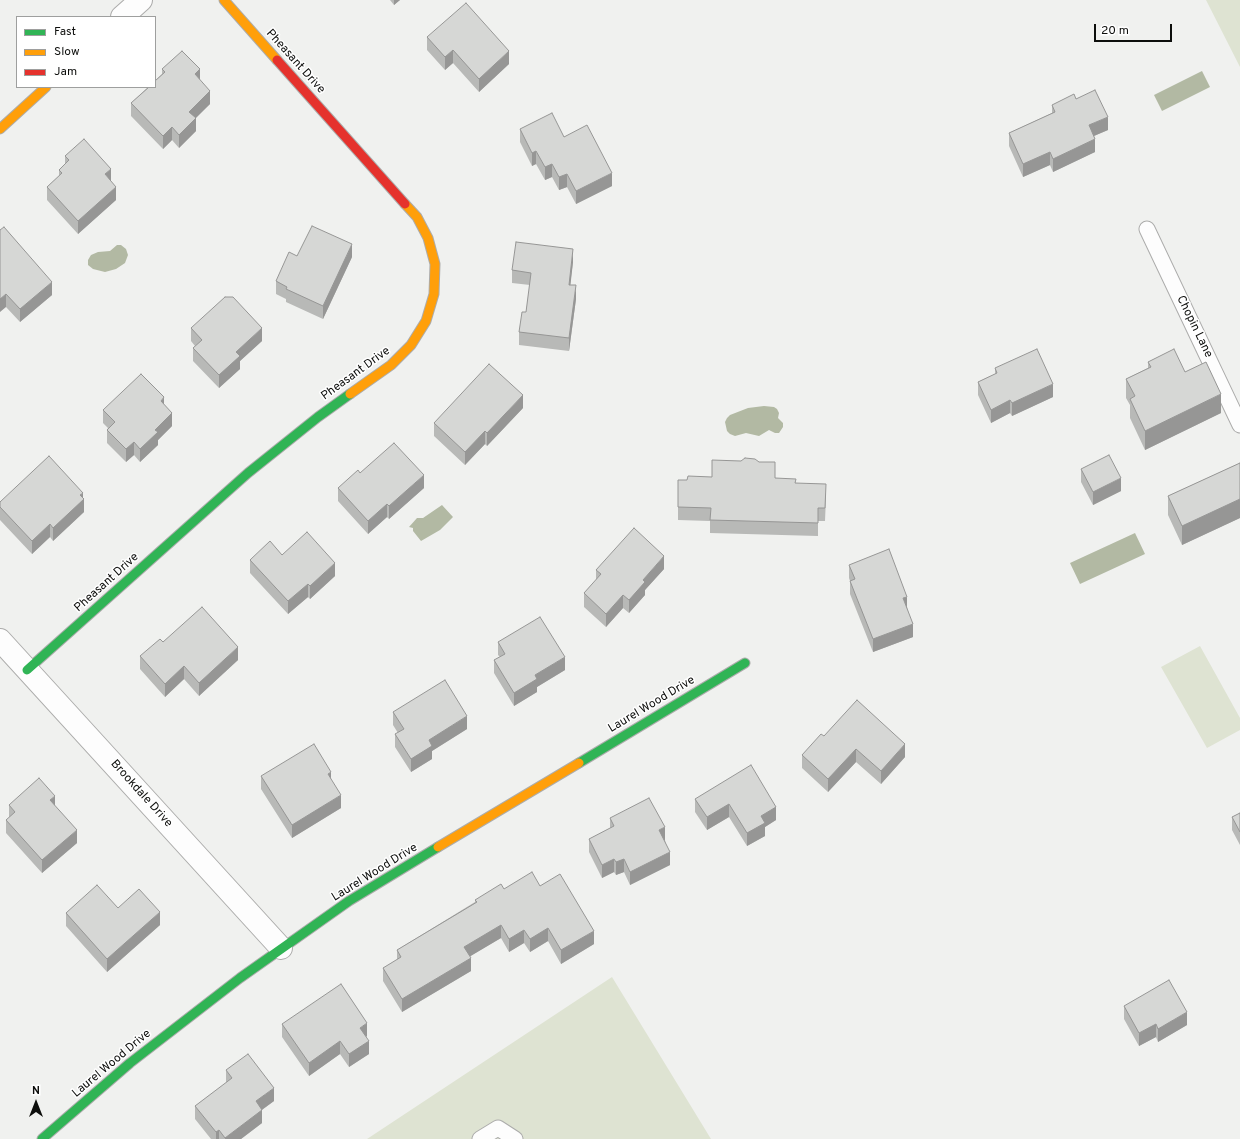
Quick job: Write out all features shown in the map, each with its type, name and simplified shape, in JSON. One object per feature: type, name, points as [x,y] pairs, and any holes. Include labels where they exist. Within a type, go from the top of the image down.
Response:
[{"type":"street","points":[[123,16],[141,0]]},
{"type":"street","name":"Pheasant Drive","points":[[27,670],[248,473],[318,416],[391,365],[411,345],[426,321],[434,294],[434,264],[428,238],[417,216],[224,0]]},
{"type":"street","points":[[0,129],[45,88]]},
{"type":"street","name":"Brookdale Drive","points":[[0,640],[281,948]]},
{"type":"street","name":"Laurel Wood Drive","points":[[42,1139],[130,1063],[281,948],[349,902],[745,663]]},
{"type":"lane","name":"Chopin Lane","points":[[1146,229],[1240,426]]},
{"type":"lane","points":[[480,1139],[498,1128],[515,1139]]},
{"type":"shaded area","points":[[1206,0],[1240,0],[1240,67]]},
{"type":"shaded area","points":[[1202,71],[1210,87],[1162,111],[1154,95]]},
{"type":"shaded area","points":[[117,245],[121,245],[126,249],[128,255],[125,263],[116,269],[105,272],[93,269],[88,265],[88,260],[91,255],[98,252],[110,251]]},
{"type":"shaded area","points":[[764,406],[774,407],[777,409],[779,413],[778,418],[783,423],[783,427],[779,433],[769,430],[759,436],[746,433],[735,436],[727,431],[725,422],[730,415],[748,408]]},
{"type":"shaded area","points":[[442,505],[453,517],[440,530],[421,541],[413,531],[413,528],[409,527],[417,518],[423,518]]},
{"type":"shaded area","points":[[1135,533],[1145,554],[1080,584],[1070,563]]},
{"type":"shaded area","points":[[1200,646],[1240,718],[1240,730],[1207,748],[1161,667]]},
{"type":"shaded area","points":[[612,977],[711,1139],[367,1139]]},
{"type":"building","points":[[466,3],[509,51],[479,79],[453,50],[445,57],[427,37]]},
{"type":"building","points":[[182,51],[200,69],[195,74],[210,91],[189,112],[196,118],[179,135],[172,127],[163,136],[131,103],[148,88],[156,88],[156,80],[165,72],[162,69]]},
{"type":"building","points":[[1095,90],[1108,117],[1089,125],[1095,139],[1053,159],[1050,152],[1023,164],[1009,133],[1055,112],[1052,105],[1074,94],[1076,99]]},
{"type":"building","points":[[552,113],[564,137],[587,125],[612,173],[576,191],[567,174],[559,177],[552,164],[545,167],[536,151],[532,153],[520,129]]},
{"type":"building","points":[[84,139],[111,169],[105,174],[116,187],[78,221],[47,187],[62,173],[59,170],[69,160],[65,156]]},
{"type":"building","points":[[312,226],[352,244],[323,306],[286,289],[287,287],[276,281],[289,252],[297,256]]},
{"type":"building","points":[[4,227],[52,282],[20,309],[6,294],[0,299],[0,230]]},
{"type":"building","points":[[516,242],[573,249],[569,285],[576,285],[569,338],[519,332],[522,312],[526,312],[531,273],[512,270]]},
{"type":"building","points":[[225,297],[233,297],[262,328],[236,352],[240,356],[219,375],[193,348],[202,340],[191,328]]},
{"type":"building","points":[[1037,349],[1053,384],[1012,403],[1010,400],[991,410],[978,382],[997,373],[995,368]]},
{"type":"building","points":[[1174,349],[1185,372],[1206,362],[1221,394],[1145,431],[1130,399],[1135,396],[1126,379],[1151,367],[1148,362]]},
{"type":"building","points":[[489,364],[523,395],[487,433],[485,431],[465,452],[434,423]]},
{"type":"building","points":[[141,374],[164,397],[161,401],[172,413],[155,430],[158,432],[140,449],[134,442],[126,449],[107,430],[115,422],[103,410]]},
{"type":"building","points":[[394,443],[424,475],[389,506],[387,504],[368,521],[338,488],[358,470],[360,473]]},
{"type":"building","points":[[1109,455],[1121,478],[1093,492],[1081,469]]},
{"type":"building","points":[[49,456],[83,493],[80,495],[84,499],[53,528],[50,524],[32,541],[0,507],[0,502]]},
{"type":"building","points":[[745,458],[755,459],[759,462],[775,462],[775,478],[796,479],[795,483],[826,484],[825,508],[818,508],[818,523],[710,520],[711,508],[678,507],[678,480],[687,480],[688,476],[712,477],[712,460],[741,461]]},
{"type":"building","points":[[1240,463],[1240,499],[1182,526],[1168,496]]},
{"type":"building","points":[[634,528],[664,556],[643,580],[645,582],[629,600],[623,595],[606,614],[584,593],[601,574],[596,570]]},
{"type":"building","points":[[307,532],[335,563],[310,586],[308,584],[288,601],[250,560],[270,541],[282,555]]},
{"type":"building","points":[[889,549],[907,597],[903,598],[913,624],[873,639],[850,581],[855,579],[849,565]]},
{"type":"building","points":[[202,607],[238,647],[199,683],[184,666],[165,684],[140,656],[160,639],[163,642]]},
{"type":"building","points":[[540,617],[565,657],[535,675],[537,679],[514,693],[494,660],[505,654],[498,642]]},
{"type":"building","points":[[445,680],[467,716],[429,740],[432,746],[411,759],[395,734],[404,729],[393,712]]},
{"type":"building","points":[[857,700],[905,744],[881,771],[856,749],[828,779],[802,755],[821,734],[824,736]]},
{"type":"building","points":[[314,744],[331,772],[328,774],[341,795],[292,825],[261,776]]},
{"type":"building","points":[[751,765],[776,807],[761,816],[765,823],[747,833],[729,804],[707,817],[695,799]]},
{"type":"building","points":[[39,778],[55,796],[50,800],[77,830],[42,860],[6,820],[15,812],[9,805]]},
{"type":"building","points":[[649,798],[665,827],[659,830],[670,852],[630,872],[624,859],[616,862],[614,859],[602,865],[589,839],[614,826],[610,818]]},
{"type":"building","points":[[1240,813],[1240,832],[1232,817]]},
{"type":"building","points":[[532,872],[540,886],[560,874],[594,931],[561,950],[548,928],[530,939],[524,930],[509,939],[501,925],[464,947],[471,958],[402,999],[383,968],[401,957],[397,950],[477,902],[475,900],[501,884],[504,889]]},
{"type":"building","points":[[97,885],[118,908],[139,889],[160,912],[107,959],[66,913]]},
{"type":"building","points":[[1169,980],[1187,1012],[1158,1029],[1156,1024],[1139,1033],[1124,1006]]},
{"type":"building","points":[[341,984],[367,1023],[360,1028],[369,1041],[349,1054],[340,1041],[309,1063],[282,1024]]},
{"type":"building","points":[[248,1054],[274,1088],[256,1101],[262,1110],[225,1138],[219,1130],[216,1132],[195,1106],[232,1078],[226,1070]]},
{"type":"traffic: fast","points":[[27,670],[248,473],[318,417],[350,394]]},
{"type":"traffic: fast","points":[[579,763],[745,663]]},
{"type":"traffic: fast","points":[[42,1139],[130,1063],[240,978],[349,901],[438,847]]},
{"type":"traffic: slow","points":[[224,0],[277,60]]},
{"type":"traffic: slow","points":[[0,129],[45,88]]},
{"type":"traffic: slow","points":[[350,394],[391,365],[411,345],[426,321],[434,294],[435,264],[428,238],[417,217],[405,204]]},
{"type":"traffic: slow","points":[[438,847],[579,763]]},
{"type":"traffic: jam","points":[[277,60],[405,204]]}]
